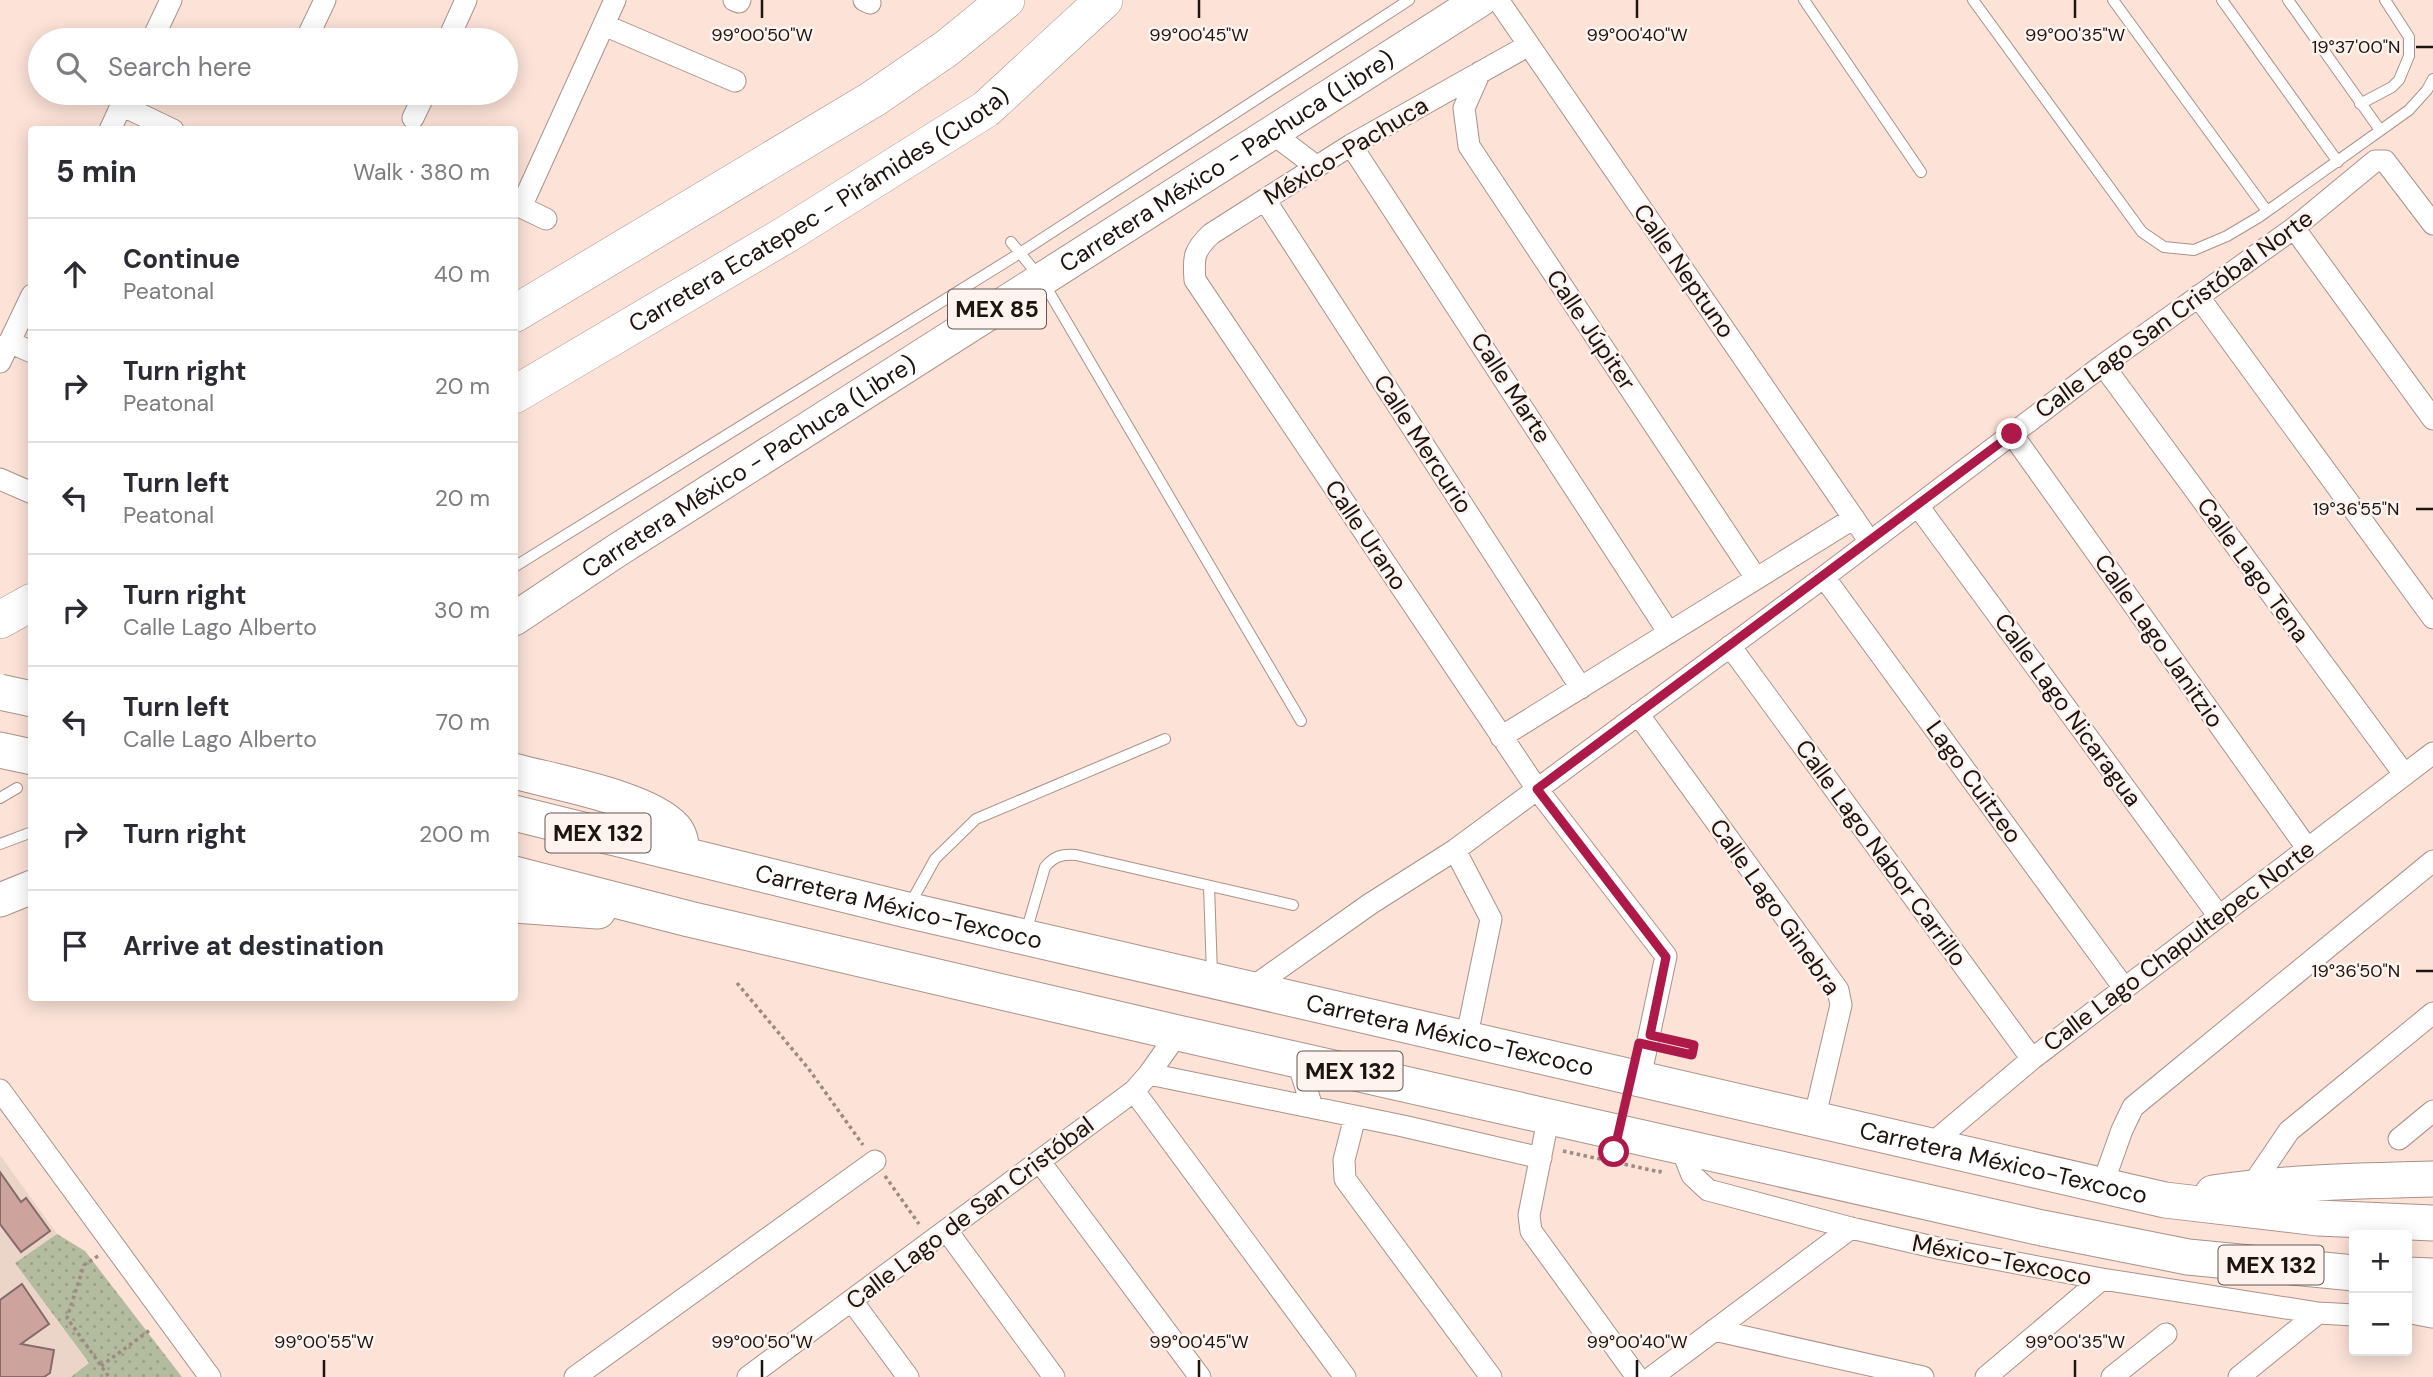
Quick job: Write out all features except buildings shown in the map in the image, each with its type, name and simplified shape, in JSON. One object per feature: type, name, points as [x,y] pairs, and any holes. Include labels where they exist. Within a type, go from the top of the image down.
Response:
[{"type":"highway","points":[[518,312],[873,99],[947,48],[1006,0]]},
{"type":"highway","name":"Carretera Ecatepec - Pirámides (Cuota)","points":[[518,393],[787,234],[985,109],[1104,0]]},
{"type":"highway","points":[[0,621],[28,604]]},
{"type":"highway","points":[[0,697],[28,681]]},
{"type":"highway","points":[[0,692],[28,698]]},
{"type":"highway","points":[[0,750],[24,772]]},
{"type":"highway","points":[[518,772],[598,793],[643,809],[673,827],[680,836],[682,854]]},
{"type":"highway","name":"Carretera México-Texcoco","points":[[518,814],[907,910],[2165,1200],[2318,1218],[2433,1223]]},
{"type":"highway","name":"MEX 132","points":[[518,875],[663,912],[1178,1033],[1409,1084],[1545,1140],[1671,1154],[2188,1257],[2349,1273]]},
{"type":"highway","points":[[518,905],[663,912]]},
{"type":"highway","points":[[2165,1200],[2251,1187],[2433,1179]]},
{"type":"highway","points":[[2188,1257],[2282,1286],[2349,1296]]},
{"type":"highway","points":[[2412,1275],[2433,1276]]},
{"type":"highway","points":[[2412,1306],[2433,1310]]},
{"type":"main road","name":"Carretera México - Pachuca (Libre)","points":[[518,616],[616,551],[1480,0]]},
{"type":"main road","points":[[0,900],[28,889]]},
{"type":"street","points":[[158,28],[171,0]]},
{"type":"street","points":[[311,28],[324,0]]},
{"type":"street","points":[[453,28],[466,0]]},
{"type":"street","points":[[546,219],[521,207],[615,0]]},
{"type":"street","name":"Calle Neptuno","points":[[1497,0],[1870,542]]},
{"type":"street","points":[[604,24],[735,81]]},
{"type":"street","name":"México-Pachuca","points":[[1195,280],[1197,247],[1210,234],[1351,145],[1528,45]]},
{"type":"street","name":"Calle Júpiter","points":[[1480,72],[1464,108],[1469,146],[1756,578]]},
{"type":"street","points":[[112,126],[121,105]]},
{"type":"street","points":[[133,105],[167,126]]},
{"type":"street","points":[[414,118],[420,105]]},
{"type":"street","points":[[1272,133],[1317,167]]},
{"type":"street","name":"Calle Marte","points":[[1351,145],[1669,632]]},
{"type":"street","name":"Calle Lago San Cristóbal Norte","points":[[1250,989],[1370,904],[1455,850],[1824,577],[2103,365],[2294,228],[2375,161],[2385,161],[2433,224]]},
{"type":"street","name":"Calle Mercurio","points":[[1265,200],[1581,688]]},
{"type":"street","points":[[2294,228],[2433,419]]},
{"type":"street","name":"Calle Urano","points":[[1195,280],[1537,789],[1666,957],[1640,1078]]},
{"type":"street","points":[[2198,296],[2433,618]]},
{"type":"street","points":[[0,362],[28,303]]},
{"type":"street","points":[[9,342],[28,350]]},
{"type":"street","name":"Calle Lago Tena","points":[[2103,365],[2404,774]]},
{"type":"street","name":"Calle Lago Janitzio","points":[[2012,434],[2307,848]]},
{"type":"street","points":[[0,479],[28,491]]},
{"type":"street","name":"Calle Lago Nicaragua","points":[[1918,506],[2218,915]]},
{"type":"street","points":[[1501,737],[1854,518]]},
{"type":"street","name":"Lago Cuitzeo","points":[[1824,577],[2124,988]]},
{"type":"street","name":"Calle Lago Nabor Carrillo","points":[[1730,646],[2032,1059]]},
{"type":"street","name":"Calle Lago Ginebra","points":[[1638,714],[1838,990],[1841,1005],[1814,1120]]},
{"type":"street","name":"Calle Lago Chapultepec Norte","points":[[1929,1146],[2032,1059],[2433,753]]},
{"type":"street","points":[[1455,850],[1491,919],[1466,1040]]},
{"type":"street","points":[[2102,1186],[2133,1107],[2433,861]]},
{"type":"street","points":[[2251,1187],[2289,1131],[2433,1013]]},
{"type":"street","name":"Calle Lago de San Cristóbal","points":[[757,1374],[1134,1091],[1178,1033]]},
{"type":"street","points":[[1297,1059],[1312,1107]]},
{"type":"street","points":[[1149,1074],[1403,1126],[1545,1140],[1528,1214],[1531,1230],[1637,1377]]},
{"type":"street","points":[[1403,1126],[1409,1084]]},
{"type":"street","points":[[1134,1091],[1345,1377]]},
{"type":"street","points":[[4,1105],[114,1246],[210,1377]]},
{"type":"street","points":[[2399,1139],[2433,1111]]},
{"type":"street","points":[[1354,1117],[1345,1160],[1345,1179],[1490,1377]]},
{"type":"street","name":"México-Texcoco","points":[[1671,1154],[1709,1190],[1851,1228],[1942,1249],[2102,1279],[2318,1313],[2349,1315]]},
{"type":"street","points":[[575,1377],[875,1161]]},
{"type":"street","points":[[1040,1162],[1200,1377]]},
{"type":"street","points":[[1652,1377],[1851,1228]]},
{"type":"street","points":[[939,1236],[1054,1377]]},
{"type":"street","points":[[1986,1377],[2102,1279]]},
{"type":"street","points":[[852,1301],[908,1377]]},
{"type":"street","points":[[2239,1377],[2318,1313]]},
{"type":"street","points":[[2412,1319],[2433,1321]]},
{"type":"street","points":[[1714,1330],[1923,1377]]},
{"type":"street","points":[[2112,1377],[2166,1334]]},
{"type":"street","points":[[1840,1377],[1859,1363]]},
{"type":"lane","points":[[518,565],[1020,253],[1409,0]]},
{"type":"lane","points":[[1804,0],[1921,172]]},
{"type":"lane","points":[[1973,0],[2143,232],[2164,247],[2194,250],[2227,236],[2267,211],[2409,110],[2433,79]]},
{"type":"lane","points":[[2113,0],[2267,211]]},
{"type":"lane","points":[[2221,0],[2337,162]]},
{"type":"lane","points":[[2288,0],[2380,130]]},
{"type":"lane","points":[[2360,104],[2392,87],[2399,80],[2409,57],[2409,37],[2385,0]]},
{"type":"lane","points":[[1011,242],[1042,280],[1301,721]]},
{"type":"lane","points":[[907,910],[935,859],[976,819],[1165,739]]},
{"type":"lane","points":[[0,798],[24,772]]},
{"type":"lane","points":[[1,846],[28,834]]},
{"type":"lane","points":[[1025,937],[1045,867],[1062,854],[1293,905]]},
{"type":"lane","points":[[1209,886],[1212,980]]},
{"type":"path","points":[[737,983],[808,1068],[875,1161],[939,1236]]},
{"type":"path","points":[[1614,1152],[1639,1043],[1692,1055],[1694,1045],[1650,1035]]},
{"type":"path","points":[[1545,1140],[1660,1172],[1671,1154]]},
{"type":"path","points":[[109,1377],[67,1318],[85,1265],[114,1246]]},
{"type":"path","points":[[101,1366],[166,1318]]},
{"type":"shaded area","points":[[0,1155],[57,1234],[16,1264],[89,1364],[71,1377],[0,1377]]},
{"type":"green space","points":[[57,1234],[85,1251],[182,1377],[71,1377],[89,1363],[15,1263]]},
{"type":"route","points":[[1614,1152],[1639,1043],[1692,1055],[1694,1045],[1650,1035],[1666,957],[1537,789],[2012,434]]}]
